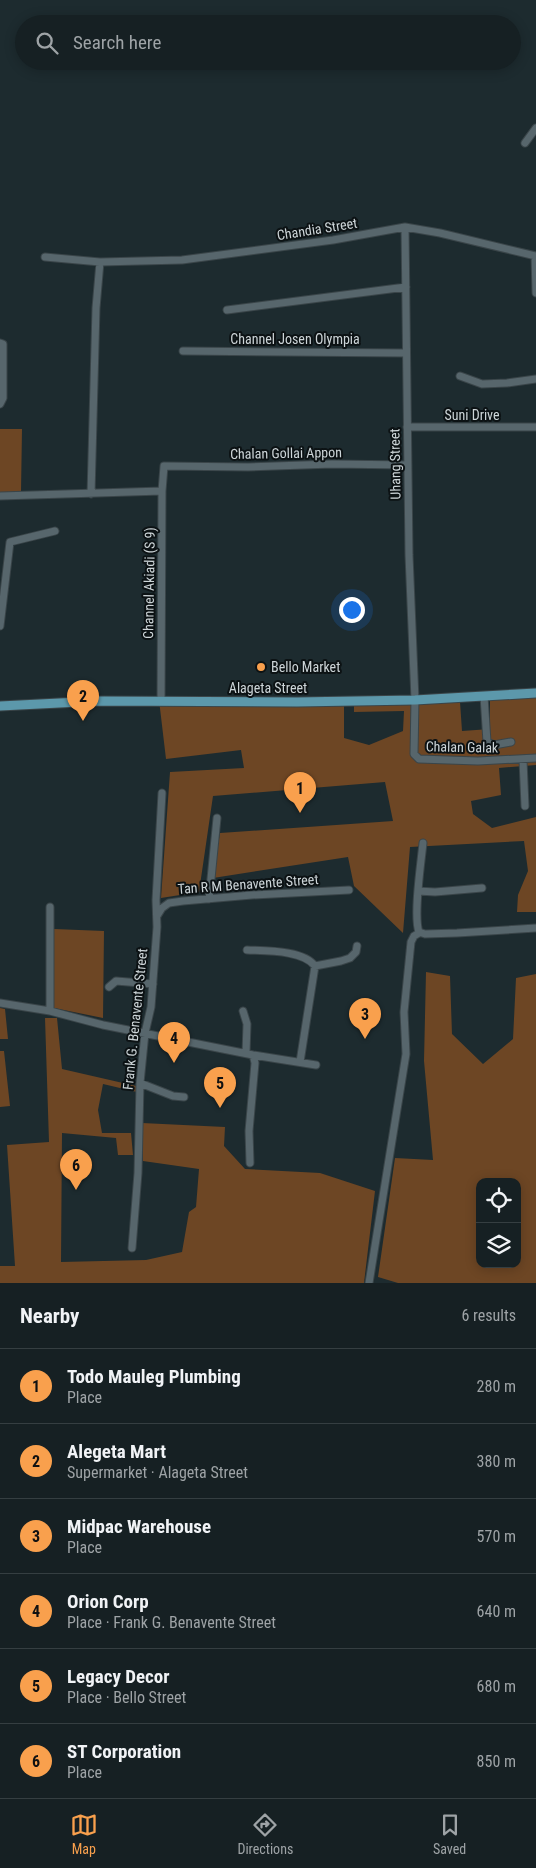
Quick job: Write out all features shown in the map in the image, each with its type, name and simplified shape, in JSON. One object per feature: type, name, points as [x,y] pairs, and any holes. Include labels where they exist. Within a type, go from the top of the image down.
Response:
[{"type":"main road","name":"Alageta Street","points":[[0,706],[161,700],[297,702],[415,700],[536,693]]},
{"type":"street","points":[[524,143],[536,128]]},
{"type":"street","name":"Chandia Street","points":[[45,257],[100,262],[182,260],[332,240],[405,227],[440,233],[536,256]]},
{"type":"street","name":"Uhang Street","points":[[405,227],[409,555],[415,700]]},
{"type":"street","points":[[536,256],[536,293]]},
{"type":"street","points":[[91,494],[97,300],[100,262]]},
{"type":"street","points":[[227,310],[406,287]]},
{"type":"street","points":[[0,343],[3,344],[3,398],[0,404]]},
{"type":"street","name":"Channel Josen Olympia","points":[[183,351],[406,352]]},
{"type":"street","points":[[460,376],[482,384],[536,379]]},
{"type":"street","name":"Suni Drive","points":[[407,427],[536,427]]},
{"type":"street","name":"Chalan Gollai Appon","points":[[164,466],[248,467],[356,463],[408,465]]},
{"type":"street","name":"Channel Akiadi (S 9)","points":[[161,700],[162,491],[164,466]]},
{"type":"street","points":[[0,496],[162,491]]},
{"type":"street","points":[[0,626],[10,542],[55,531]]},
{"type":"street","points":[[484,696],[487,742],[494,745],[511,742]]},
{"type":"street","name":"Chalan Galak","points":[[415,700],[414,752],[416,758],[450,761],[523,760],[536,758]]},
{"type":"street","points":[[523,760],[525,806]]},
{"type":"street","name":"Frank G. Benavente Street","points":[[132,1248],[138,1173],[140,1083],[153,984],[162,793]]},
{"type":"street","points":[[209,899],[217,818]]},
{"type":"street","points":[[419,933],[417,926],[418,891],[423,843]]},
{"type":"street","points":[[418,891],[436,892],[482,888]]},
{"type":"street","name":"Tan R M Benavente Street","points":[[156,919],[162,908],[169,903],[252,895],[349,890]]},
{"type":"street","points":[[50,907],[50,1011]]},
{"type":"street","points":[[369,1283],[406,1054],[404,1012],[411,942],[414,936],[419,933],[457,934],[536,928]]},
{"type":"street","points":[[315,966],[350,958],[356,952],[357,946]]},
{"type":"street","points":[[247,950],[296,955],[308,959],[315,966]]},
{"type":"street","points":[[300,1062],[315,966]]},
{"type":"street","points":[[109,987],[116,981],[153,984]]},
{"type":"street","points":[[0,1003],[50,1011],[103,1025],[250,1054],[316,1065]]},
{"type":"street","points":[[243,1011],[247,1024],[250,1054],[255,1063],[249,1131],[250,1163]]},
{"type":"street","points":[[140,1083],[173,1096],[184,1097]]},
{"type":"shaded area","points":[[0,429],[22,429],[21,492],[0,492]]},
{"type":"shaded area","points":[[536,697],[536,765],[499,768],[501,795],[471,801],[473,814],[492,828],[536,817],[536,912],[517,912],[518,895],[528,871],[524,841],[410,847],[403,933],[354,886],[348,857],[213,878],[220,833],[393,821],[385,782],[213,796],[199,892],[161,898],[170,772],[244,768],[241,750],[166,759],[159,700],[344,702],[344,738],[369,745],[403,731],[404,711],[354,712],[354,705],[460,702],[462,731],[490,729],[490,699]]},
{"type":"shaded area","points":[[54,929],[104,931],[103,1018],[54,1008]]},
{"type":"shaded area","points":[[426,972],[450,976],[452,1034],[483,1064],[513,1039],[516,978],[536,974],[536,1283],[398,1283],[378,1277],[395,1158],[433,1160],[424,1061]]},
{"type":"shaded area","points":[[0,1008],[5,1009],[8,1039],[0,1039]]},
{"type":"shaded area","points":[[45,1018],[57,1018],[62,1069],[136,1086],[137,1092],[103,1084],[98,1110],[102,1133],[131,1133],[133,1155],[118,1155],[116,1138],[62,1133],[61,1262],[146,1260],[182,1252],[189,1212],[196,1207],[199,1169],[143,1161],[142,1123],[225,1127],[224,1146],[245,1169],[320,1173],[375,1191],[364,1283],[0,1283],[0,1266],[15,1266],[7,1145],[49,1142]]},
{"type":"shaded area","points":[[0,1051],[4,1051],[10,1106],[0,1107]]},
{"type":"place","name":"Bello Market","points":[[261,667]]},
{"type":"place","name":"Alegeta Mart","points":[[83,721]]},
{"type":"place","name":"Todo Mauleg Plumbing","points":[[300,813]]},
{"type":"place","name":"Midpac Warehouse","points":[[365,1039]]},
{"type":"place","name":"Orion Corp","points":[[174,1063]]},
{"type":"place","name":"Legacy Decor","points":[[220,1108]]},
{"type":"place","name":"ST Corporation","points":[[76,1190]]}]
